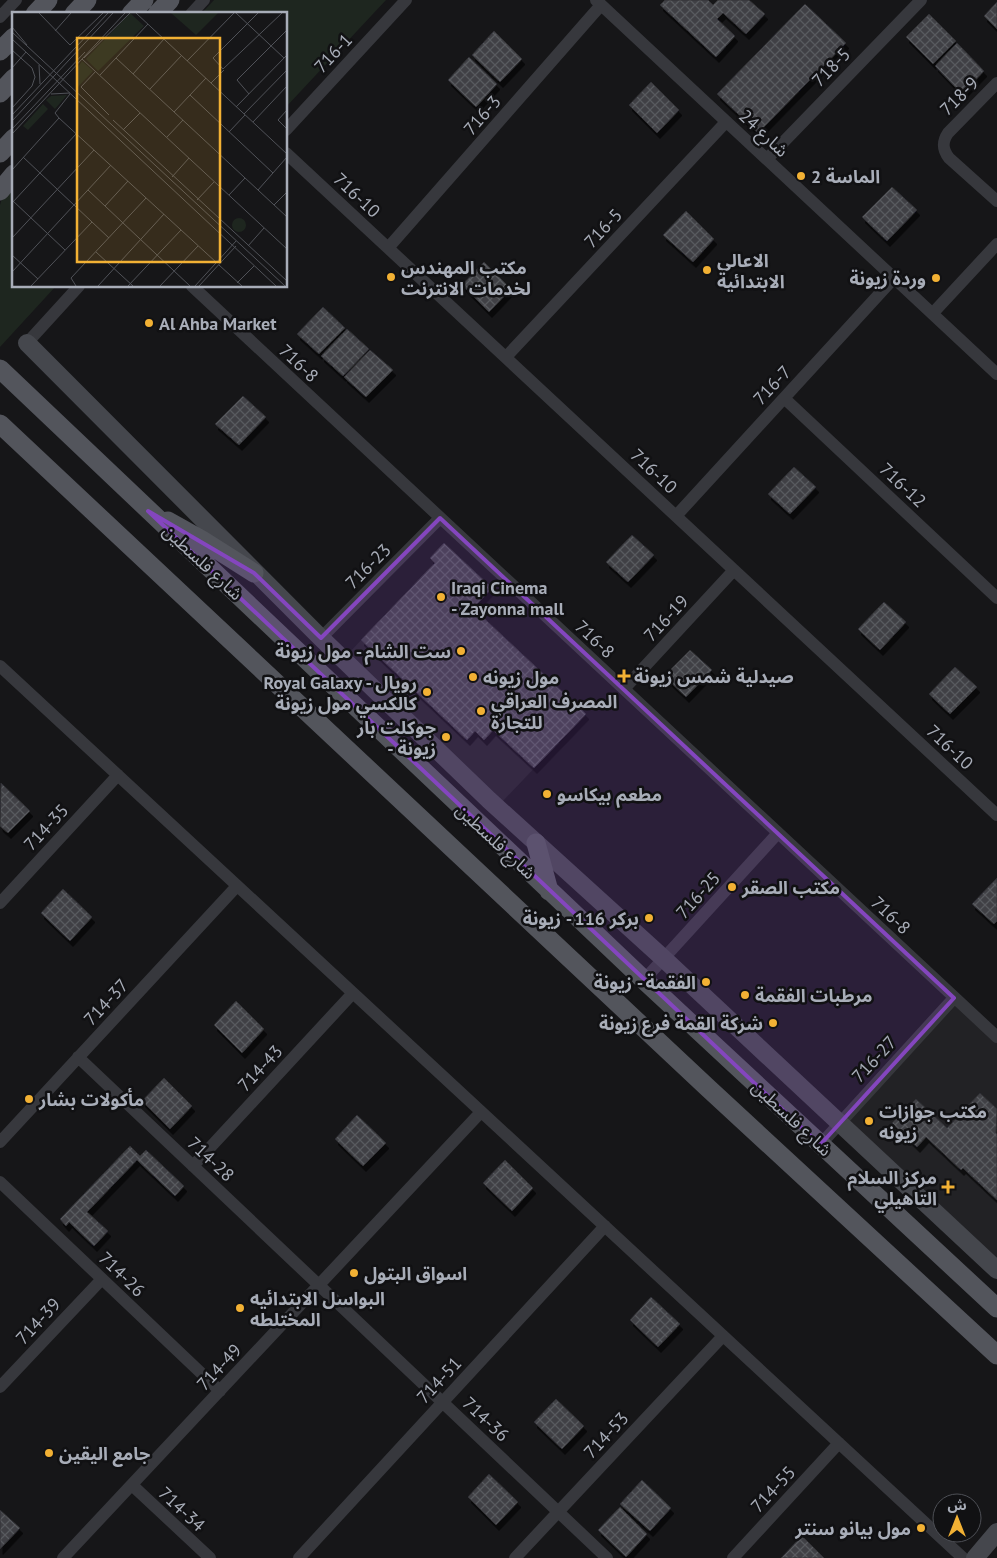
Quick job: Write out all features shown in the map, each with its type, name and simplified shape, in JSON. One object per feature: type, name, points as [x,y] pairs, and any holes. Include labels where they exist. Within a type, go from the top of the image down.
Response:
[{"type":"main road","points":[[37,12],[48,0]]},
{"type":"main road","points":[[76,12],[87,0]]},
{"type":"main road","points":[[133,12],[144,0]]},
{"type":"main road","points":[[160,12],[170,0]]},
{"type":"main road","points":[[0,51],[12,39]]},
{"type":"main road","points":[[0,153],[12,140]]},
{"type":"main road","points":[[0,191],[12,176]]},
{"type":"main road","name":"شارع فلسطين","points":[[0,369],[549,891],[997,1308]]},
{"type":"main road","name":"شارع فلسطين","points":[[0,424],[714,1094],[997,1355]]},
{"type":"main road","points":[[148,510],[202,540],[254,573]]},
{"type":"main road","points":[[536,843],[549,891]]},
{"type":"street","points":[[0,17],[16,0]]},
{"type":"street","points":[[193,12],[204,0]]},
{"type":"street","name":"716-1","points":[[288,128],[406,0]]},
{"type":"street","name":"718-5","points":[[767,159],[921,0]]},
{"type":"street","name":"شارع 24","points":[[599,3],[997,374]]},
{"type":"street","name":"716-3","points":[[388,248],[599,3]]},
{"type":"street","name":"718-9","points":[[997,83],[948,133],[943,143],[945,153],[949,158],[997,201]]},
{"type":"street","name":"716-5","points":[[506,357],[726,122]]},
{"type":"street","name":"716-10","points":[[288,155],[997,815]]},
{"type":"street","points":[[933,313],[997,244]]},
{"type":"street","name":"716-7","points":[[676,516],[894,278]]},
{"type":"street","points":[[77,288],[27,343],[254,573],[482,793],[664,958],[997,1270]]},
{"type":"street","name":"716-8","points":[[194,288],[997,1037]]},
{"type":"street","name":"716-12","points":[[784,398],[997,598]]},
{"type":"street","name":"716-23","points":[[321,638],[440,518]]},
{"type":"street","name":"716-19","points":[[624,689],[734,570]]},
{"type":"street","points":[[0,666],[963,1558]]},
{"type":"street","name":"714-35","points":[[0,903],[118,775]]},
{"type":"street","name":"716-25","points":[[644,980],[778,833]]},
{"type":"street","name":"714-37","points":[[0,1142],[237,886]]},
{"type":"street","name":"714-43","points":[[193,1166],[353,993]]},
{"type":"street","name":"716-27","points":[[820,1145],[954,998]]},
{"type":"street","name":"714-28","points":[[78,1057],[319,1285]]},
{"type":"street","name":"714-49","points":[[63,1558],[481,1112]]},
{"type":"street","name":"714-26","points":[[0,1182],[220,1391]]},
{"type":"street","name":"714-51","points":[[298,1558],[605,1226]]},
{"type":"street","name":"714-39","points":[[0,1387],[102,1279]]},
{"type":"street","name":"714-36","points":[[319,1285],[606,1558]]},
{"type":"street","name":"714-53","points":[[515,1558],[723,1336]]},
{"type":"street","name":"714-55","points":[[733,1558],[839,1443]]},
{"type":"street","name":"714-34","points":[[132,1485],[210,1558]]},
{"type":"street","points":[[975,1558],[997,1532]]},
{"type":"highlighted area","points":[[148,511],[254,573],[321,638],[440,518],[954,998],[820,1145]]},
{"type":"shaded area","points":[[214,0],[386,0],[288,105],[288,12],[203,12]]},
{"type":"shaded area","points":[[12,186],[12,288],[54,288],[0,347],[0,205],[3,195]]},
{"type":"shaded area","name":"مول زيونه","points":[[444,543],[473,608],[586,714],[502,802],[347,655],[434,563],[430,558]]},
{"type":"shaded area","points":[[954,998],[997,1037],[997,1270],[839,1124]]},
{"type":"building","points":[[665,0],[708,0],[713,5],[718,0],[749,0],[765,14],[746,34],[723,13],[717,19],[735,36],[716,57],[660,5]]},
{"type":"building","points":[[997,2],[997,29],[984,16]]},
{"type":"building","points":[[805,4],[846,43],[758,133],[717,94]]},
{"type":"building","points":[[929,14],[956,41],[933,64],[906,37]]},
{"type":"building","points":[[494,31],[522,59],[500,82],[472,55]]},
{"type":"building","points":[[957,43],[984,71],[962,94],[935,66]]},
{"type":"building","points":[[469,57],[497,84],[476,107],[448,80]]},
{"type":"building","points":[[651,82],[679,110],[657,133],[629,105]]},
{"type":"building","points":[[892,187],[917,210],[887,241],[862,217]]},
{"type":"building","points":[[686,211],[714,239],[693,262],[663,235]]},
{"type":"building","points":[[484,262],[511,289],[489,312],[462,285]]},
{"type":"building","points":[[323,307],[345,328],[319,354],[297,334]]},
{"type":"building","points":[[347,329],[369,349],[343,376],[321,356]]},
{"type":"building","points":[[370,350],[393,370],[366,397],[344,377]]},
{"type":"building","points":[[243,396],[266,417],[239,445],[215,424]]},
{"type":"building","points":[[794,467],[816,487],[790,514],[768,494]]},
{"type":"building","points":[[632,535],[654,555],[628,582],[606,562]]},
{"type":"building","name":"مول زيونه","points":[[444,543],[492,588],[473,608],[586,714],[534,768],[493,730],[484,740],[475,731],[467,740],[361,640],[435,563],[430,558]]},
{"type":"building","points":[[884,602],[906,622],[880,650],[858,629]]},
{"type":"building","points":[[690,650],[712,670],[686,697],[664,676]]},
{"type":"building","points":[[955,667],[977,687],[950,714],[929,694]]},
{"type":"building","points":[[1,783],[30,811],[8,833],[0,826]]},
{"type":"building","points":[[997,878],[997,921],[994,924],[972,904]]},
{"type":"building","points":[[63,889],[92,917],[70,941],[41,913]]},
{"type":"building","points":[[236,1001],[264,1029],[242,1053],[214,1025]]},
{"type":"building","points":[[164,1078],[192,1106],[170,1129],[142,1101]]},
{"type":"building","points":[[980,1093],[997,1109],[997,1200],[926,1137],[917,1147],[892,1123],[916,1099],[947,1128]]},
{"type":"building","points":[[357,1115],[386,1143],[363,1166],[335,1139]]},
{"type":"building","points":[[130,1146],[140,1156],[146,1150],[184,1186],[175,1196],[137,1160],[87,1212],[108,1231],[94,1246],[69,1222],[66,1226],[60,1219]]},
{"type":"building","points":[[505,1160],[533,1188],[512,1211],[483,1183]]},
{"type":"building","points":[[651,1297],[680,1324],[658,1347],[630,1320]]},
{"type":"building","points":[[556,1399],[584,1426],[562,1449],[534,1422]]},
{"type":"building","points":[[489,1474],[518,1502],[496,1525],[468,1497]]},
{"type":"building","points":[[642,1480],[671,1508],[650,1531],[620,1504]]},
{"type":"building","points":[[620,1507],[647,1534],[626,1557],[598,1530]]},
{"type":"building","points":[[0,1510],[20,1528],[0,1549]]},
{"type":"building","points":[[802,1536],[824,1558],[781,1558]]},
{"type":"place","name":"الماسة 2","points":[[801,176]]},
{"type":"place","name":"الاعالي الابتدائية","points":[[707,270]]},
{"type":"place","name":"مكتب المهندس لخدمات الانترنت","points":[[391,277]]},
{"type":"place","name":"وردة زيونة","points":[[936,278]]},
{"type":"place","name":"Al Ahba Market","points":[[149,323]]},
{"type":"place","name":"Iraqi Cinema - Zayonna mall","points":[[441,597]]},
{"type":"place","name":"ست الشام - مول زيونة","points":[[461,651]]},
{"type":"place","name":"صيدلية شمس زيونة","points":[[624,676]]},
{"type":"place","name":"مول زيونه","points":[[473,677]]},
{"type":"place","name":"Royal Galaxy - رويال كالكسي مول زيونة","points":[[427,692]]},
{"type":"place","name":"المصرف العراقي للتجارة","points":[[481,711]]},
{"type":"place","name":"جوكلت بار - زيونة","points":[[446,737]]},
{"type":"place","name":"مطعم بيكاسو","points":[[547,794]]},
{"type":"place","name":"مكتب الصقر","points":[[732,887]]},
{"type":"place","name":"بركر 116 - زيونة","points":[[649,918]]},
{"type":"place","name":"الفقمة - زيونة","points":[[706,982]]},
{"type":"place","name":"مرطبات الفقمة","points":[[745,995]]},
{"type":"place","name":"شركة القمة فرع زيونة","points":[[773,1023]]},
{"type":"place","name":"مأكولات بشار","points":[[29,1099]]},
{"type":"place","name":"مكتب جوازات زيونه","points":[[869,1121]]},
{"type":"place","name":"مركز السلام التاهيلي","points":[[948,1187]]},
{"type":"place","name":"اسواق البتول","points":[[354,1273]]},
{"type":"place","name":"البواسل الابتدائيه المختلطه","points":[[240,1308]]},
{"type":"place","name":"جامع اليقين","points":[[49,1453]]},
{"type":"place","name":"مول بيانو سنتر","points":[[921,1528]]}]
